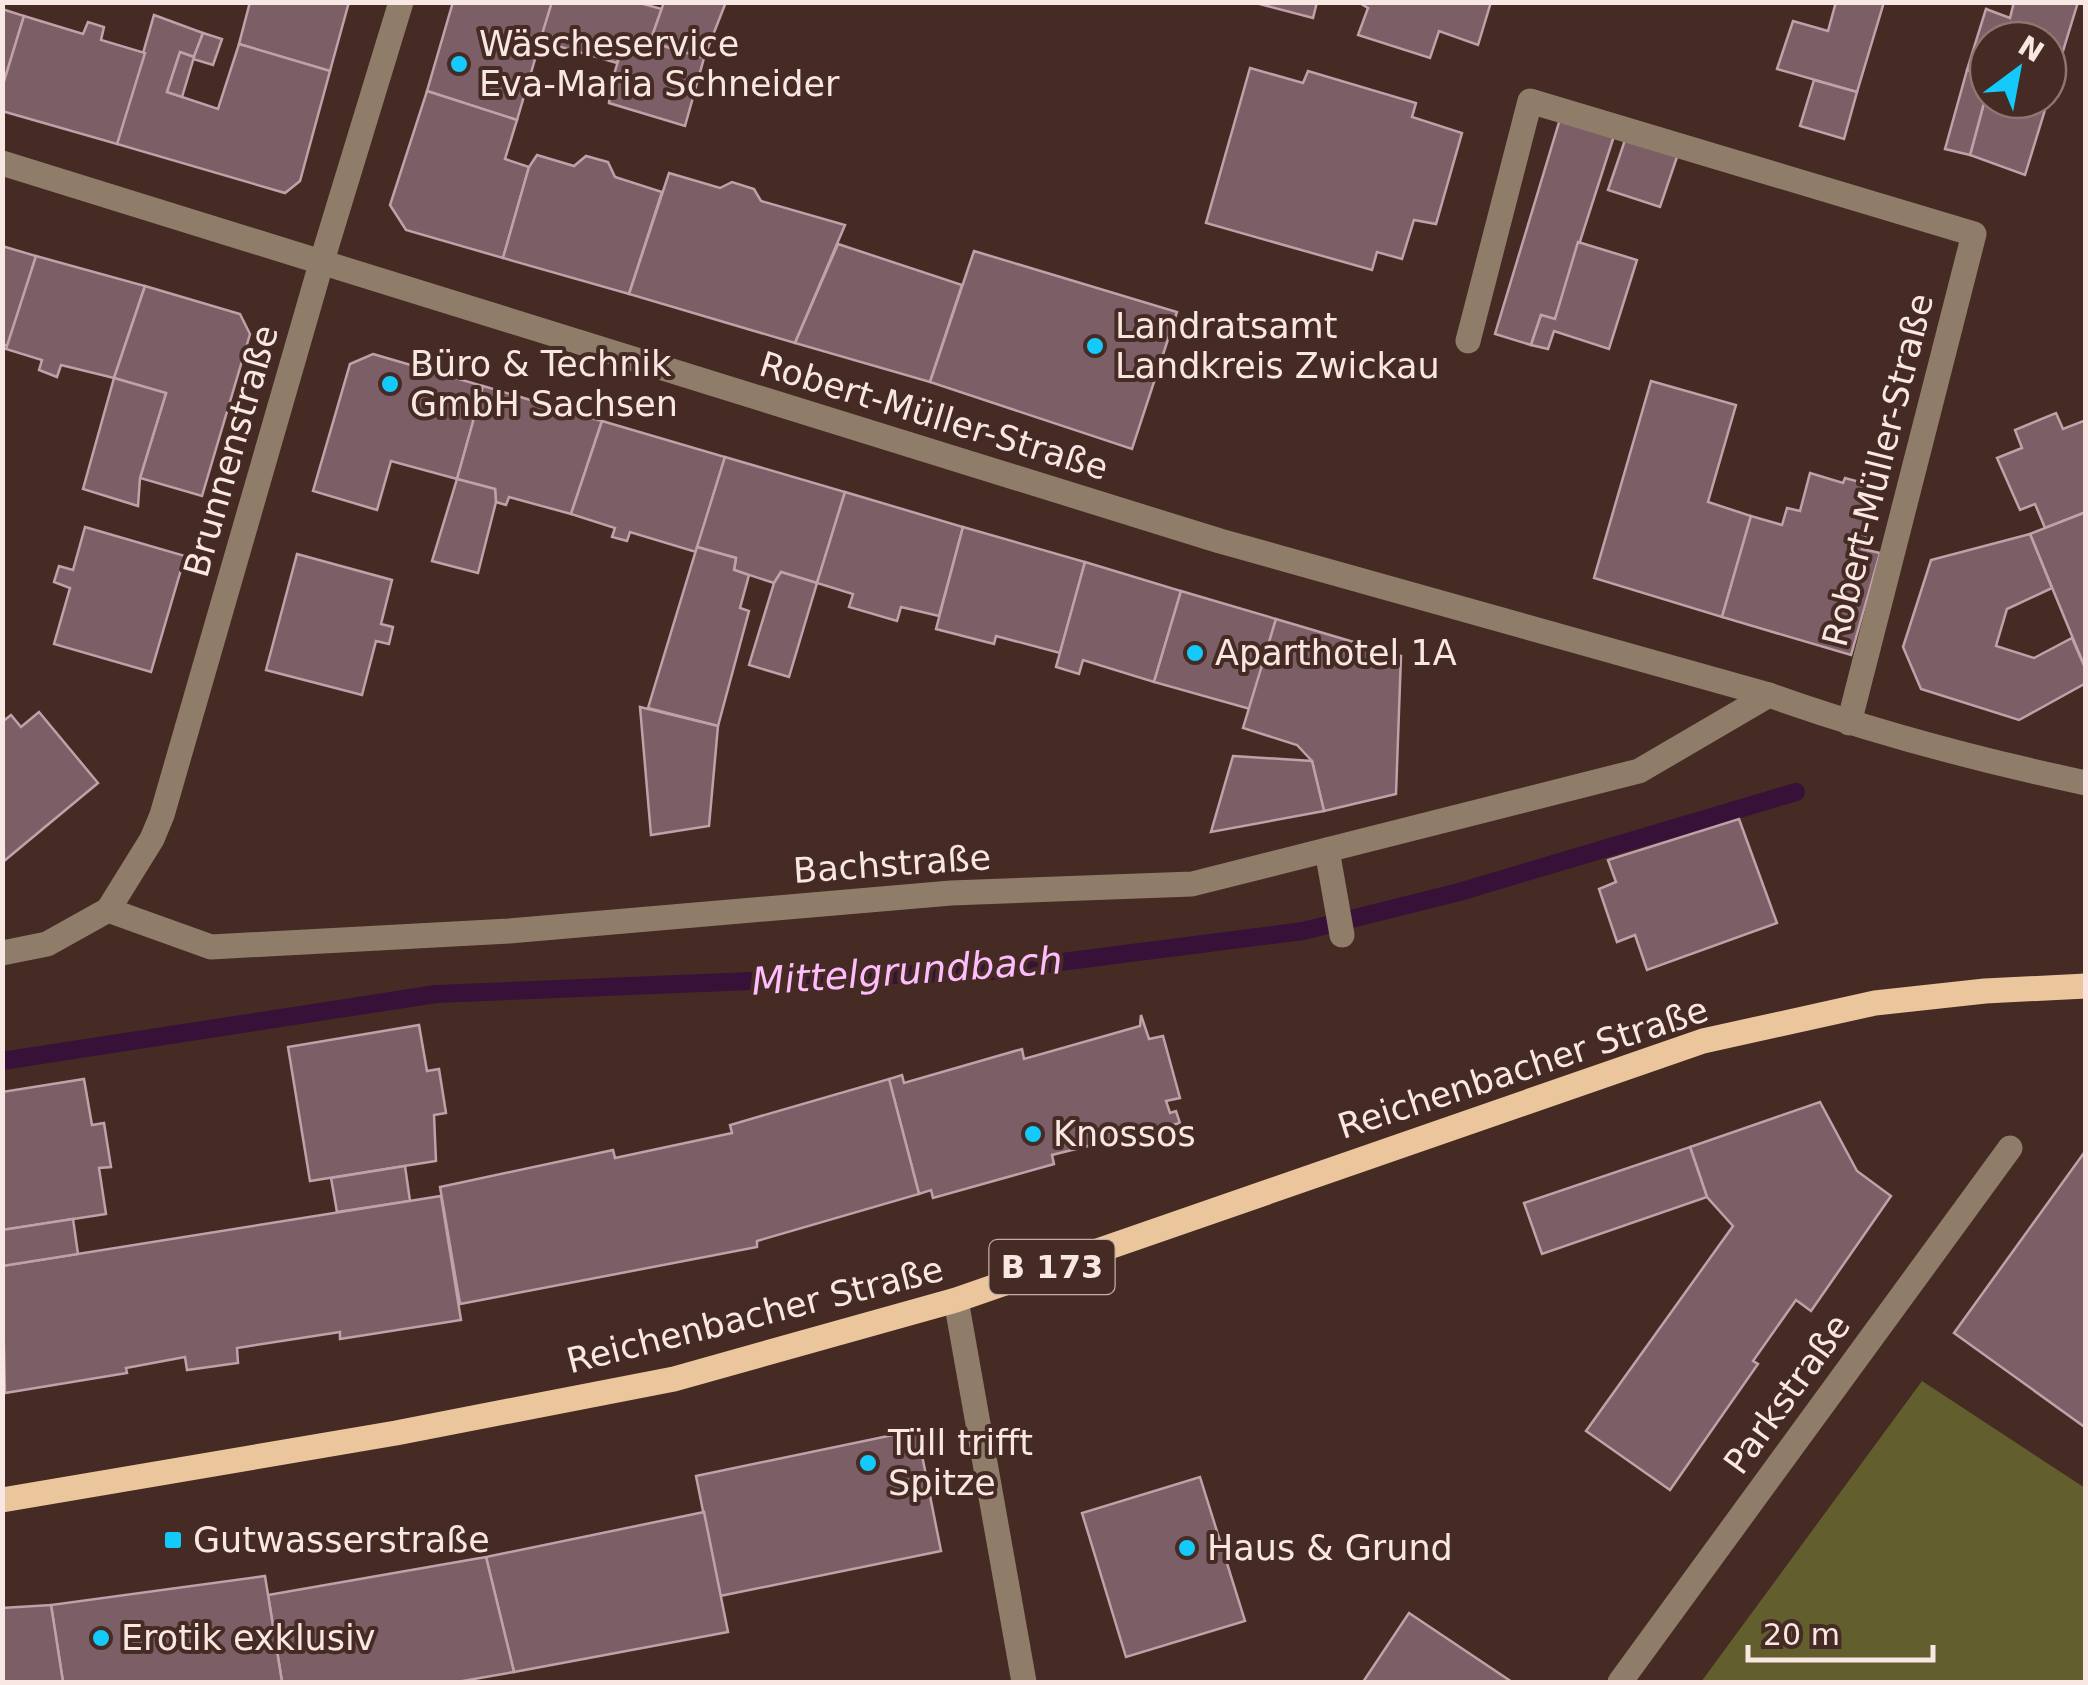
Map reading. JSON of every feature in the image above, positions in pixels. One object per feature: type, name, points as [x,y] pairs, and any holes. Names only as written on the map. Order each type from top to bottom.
[{"type":"main road","name":"Reichenbacher Straße","points":[[2,1500],[396,1433],[674,1379],[956,1300],[1703,1042],[1874,1002],[1985,990],[2086,986]]},
{"type":"street","name":"Brunnenstraße","points":[[108,910],[152,839],[162,815],[401,2]]},
{"type":"street","name":"Robert-Müller-Straße","points":[[1468,341],[1530,102],[1974,234],[1849,723]]},
{"type":"street","name":"Robert-Müller-Straße","points":[[2,163],[1220,541],[1769,695],[1849,723],[1973,758],[2086,784]]},
{"type":"street","name":"Bachstraße","points":[[108,910],[211,947],[509,930],[951,893],[1192,884],[1639,771],[1769,695]]},
{"type":"street","points":[[1328,850],[1342,935]]},
{"type":"street","points":[[2,953],[47,944],[108,910]]},
{"type":"street","name":"Parkstraße","points":[[1620,1682],[2010,1148]]},
{"type":"street","points":[[956,1300],[1024,1682]]},
{"type":"shaded area","points":[[1922,1381],[2085,1488],[2085,1682],[1701,1682]]},
{"type":"building","points":[[250,2],[349,2],[330,71],[239,44]]},
{"type":"building","points":[[453,2],[552,2],[517,120],[427,91]]},
{"type":"building","points":[[552,2],[636,2],[662,9],[650,42],[626,35],[617,63],[540,41]]},
{"type":"building","points":[[664,2],[726,2],[704,58],[650,42]]},
{"type":"building","points":[[1252,2],[1317,2],[1313,18]]},
{"type":"building","points":[[1358,2],[1491,2],[1478,45],[1439,31],[1430,58],[1358,35],[1368,8]]},
{"type":"building","points":[[1836,2],[1884,2],[1857,92],[1777,69],[1793,21],[1828,31]]},
{"type":"building","points":[[2014,2],[2078,2],[2068,35],[2068,20],[1983,20],[1986,9],[2010,18]]},
{"type":"building","points":[[2,9],[24,16],[2,88]]},
{"type":"building","points":[[154,15],[203,33],[194,57],[180,52],[167,92],[218,109],[239,44],[330,71],[300,181],[285,193],[117,144]]},
{"type":"building","points":[[24,16],[83,34],[88,22],[104,27],[101,40],[145,53],[117,144],[2,111],[2,88]]},
{"type":"building","points":[[203,33],[222,39],[213,65],[193,59]]},
{"type":"building","points":[[626,35],[704,58],[685,126],[609,103]]},
{"type":"building","points":[[180,52],[194,57],[182,97],[167,92]]},
{"type":"building","points":[[1250,68],[1303,83],[1308,71],[1416,103],[1412,117],[1462,133],[1436,224],[1414,220],[1402,259],[1377,252],[1372,270],[1206,223]]},
{"type":"building","points":[[1967,70],[1968,120],[1979,120],[1970,155],[1945,149]]},
{"type":"building","points":[[1814,80],[1857,92],[1844,139],[1800,126]]},
{"type":"building","points":[[427,91],[517,120],[505,159],[529,167],[503,258],[406,230],[390,205]]},
{"type":"building","points":[[1560,119],[1614,136],[1555,319],[1541,315],[1531,345],[1495,334]]},
{"type":"building","points":[[1979,120],[2042,120],[2025,175],[1970,155]]},
{"type":"building","points":[[1626,137],[1678,154],[1660,207],[1608,190]]},
{"type":"building","points":[[537,155],[574,166],[586,156],[608,162],[615,177],[662,192],[629,294],[503,258],[529,167]]},
{"type":"building","points":[[669,173],[720,188],[732,182],[754,189],[761,201],[845,225],[795,343],[629,294]]},
{"type":"building","points":[[1578,242],[1637,260],[1609,349],[1554,331],[1548,349],[1531,345],[1541,315],[1555,319]]},
{"type":"building","points":[[838,244],[962,285],[930,382],[795,343]]},
{"type":"building","points":[[2,246],[36,256],[8,346],[2,344]]},
{"type":"building","points":[[974,251],[1177,312],[1132,449],[930,382]]},
{"type":"building","points":[[36,256],[145,286],[114,378],[61,365],[57,377],[39,370],[42,360],[6,349]]},
{"type":"building","points":[[145,286],[240,314],[250,334],[202,496],[140,478],[166,393],[114,378]]},
{"type":"building","points":[[373,354],[483,386],[457,479],[391,461],[377,510],[313,491],[350,364]]},
{"type":"building","points":[[114,378],[166,393],[140,478],[138,506],[83,489]]},
{"type":"building","points":[[1651,381],[1736,405],[1708,502],[1751,516],[1722,617],[1594,578]]},
{"type":"building","points":[[483,386],[602,421],[571,514],[509,497],[506,505],[496,502],[495,489],[457,479]]},
{"type":"building","points":[[2056,413],[2063,429],[2086,420],[2086,512],[2045,528],[2035,504],[2020,510],[1997,458],[2022,448],[2015,430]]},
{"type":"building","points":[[602,421],[725,457],[696,552],[630,532],[627,541],[612,537],[615,528],[571,514]]},
{"type":"building","points":[[725,457],[845,492],[817,583],[781,572],[774,583],[734,570],[736,558],[697,547]]},
{"type":"building","points":[[1810,473],[1843,483],[1845,478],[1882,488],[1862,549],[1880,553],[1851,655],[1722,617],[1751,516],[1782,525],[1787,508],[1800,511]]},
{"type":"building","points":[[457,479],[495,489],[496,502],[478,573],[432,561]]},
{"type":"building","points":[[845,492],[963,527],[939,616],[901,607],[897,621],[849,607],[853,594],[817,583]]},
{"type":"building","points":[[2086,512],[2086,670],[2030,534]]},
{"type":"building","points":[[85,527],[185,556],[151,672],[54,644],[70,588],[54,582],[59,566],[73,570]]},
{"type":"building","points":[[963,527],[1085,562],[1060,653],[996,636],[994,644],[936,629]]},
{"type":"building","points":[[2030,534],[2052,588],[2007,609],[1996,646],[2034,658],[2072,638],[2086,670],[2086,683],[2019,720],[1921,689],[1903,647],[1931,560]]},
{"type":"building","points":[[697,547],[736,558],[734,570],[749,575],[740,608],[749,611],[718,726],[648,708]]},
{"type":"building","points":[[297,554],[392,580],[381,624],[393,627],[389,644],[376,641],[362,695],[266,670]]},
{"type":"building","points":[[1085,562],[1181,591],[1154,682],[1083,660],[1079,674],[1056,667]]},
{"type":"building","points":[[781,572],[817,583],[789,677],[749,665],[774,583]]},
{"type":"building","points":[[1181,591],[1276,619],[1250,709],[1154,682]]},
{"type":"building","points":[[1276,619],[1401,656],[1396,794],[1324,811],[1312,761],[1297,745],[1243,728]]},
{"type":"building","points":[[640,707],[718,726],[709,826],[651,835]]},
{"type":"building","points":[[39,712],[98,783],[4,861],[2,722],[11,715],[21,727]]},
{"type":"building","points":[[1233,756],[1312,761],[1324,811],[1211,832]]},
{"type":"building","points":[[1739,819],[1777,923],[1647,970],[1635,935],[1617,942],[1599,889],[1616,882],[1608,860]]},
{"type":"building","points":[[1141,1015],[1149,1039],[1163,1036],[1180,1098],[1166,1101],[1170,1113],[1176,1111],[1180,1123],[1052,1155],[1054,1164],[933,1198],[931,1190],[919,1194],[889,1079],[902,1075],[904,1083],[1022,1049],[1024,1059],[1140,1026]]},
{"type":"building","points":[[419,1025],[427,1071],[439,1069],[446,1113],[434,1115],[436,1161],[310,1181],[288,1047]]},
{"type":"building","points":[[84,1079],[92,1125],[104,1123],[111,1167],[99,1168],[106,1214],[2,1230],[2,1092]]},
{"type":"building","points":[[889,1079],[919,1194],[757,1241],[757,1247],[460,1304],[440,1187],[613,1150],[615,1158],[732,1133],[730,1125]]},
{"type":"building","points":[[1820,1102],[1857,1171],[1891,1196],[1811,1311],[1796,1300],[1753,1361],[1758,1364],[1670,1490],[1586,1431],[1733,1226],[1707,1197],[1690,1147]]},
{"type":"building","points":[[1690,1147],[1707,1197],[1542,1254],[1524,1203]]},
{"type":"building","points":[[2086,1150],[2086,1428],[1954,1333]]},
{"type":"building","points":[[405,1166],[410,1201],[337,1212],[331,1178]]},
{"type":"building","points":[[441,1196],[461,1320],[340,1339],[340,1332],[237,1348],[238,1363],[187,1370],[185,1357],[126,1368],[127,1373],[5,1393],[2,1266]]},
{"type":"building","points":[[73,1219],[78,1254],[2,1266],[2,1230]]},
{"type":"building","points":[[917,1430],[941,1551],[720,1596],[696,1476]]},
{"type":"building","points":[[1200,1477],[1245,1621],[1126,1657],[1082,1513]]},
{"type":"building","points":[[704,1512],[728,1632],[514,1672],[486,1557]]},
{"type":"building","points":[[486,1557],[514,1672],[457,1682],[282,1682],[268,1595]]},
{"type":"building","points":[[265,1576],[282,1682],[63,1682],[51,1605]]},
{"type":"building","points":[[51,1605],[63,1682],[2,1682],[2,1608]]},
{"type":"building","points":[[1409,1613],[1512,1682],[1363,1682]]},
{"type":"waterway","name":"Mittelgrundbach","points":[[2,1061],[436,994],[991,971],[1303,931],[1459,892],[1796,792]]},
{"type":"place","name":"Wäscheservice Eva-Maria Schneider","points":[[459,64]]},
{"type":"place","name":"Landratsamt Landkreis Zwickau","points":[[1095,346]]},
{"type":"place","name":"Büro & Technik GmbH Sachsen","points":[[390,384]]},
{"type":"place","name":"Aparthotel 1A","points":[[1195,653]]},
{"type":"place","name":"Knossos","points":[[1033,1134]]},
{"type":"place","name":"Tüll trifft Spitze","points":[[868,1463]]},
{"type":"place","name":"Gutwasserstraße","points":[[173,1540]]},
{"type":"place","name":"Haus & Grund","points":[[1187,1548]]},
{"type":"place","name":"Erotik exklusiv","points":[[101,1638]]}]
